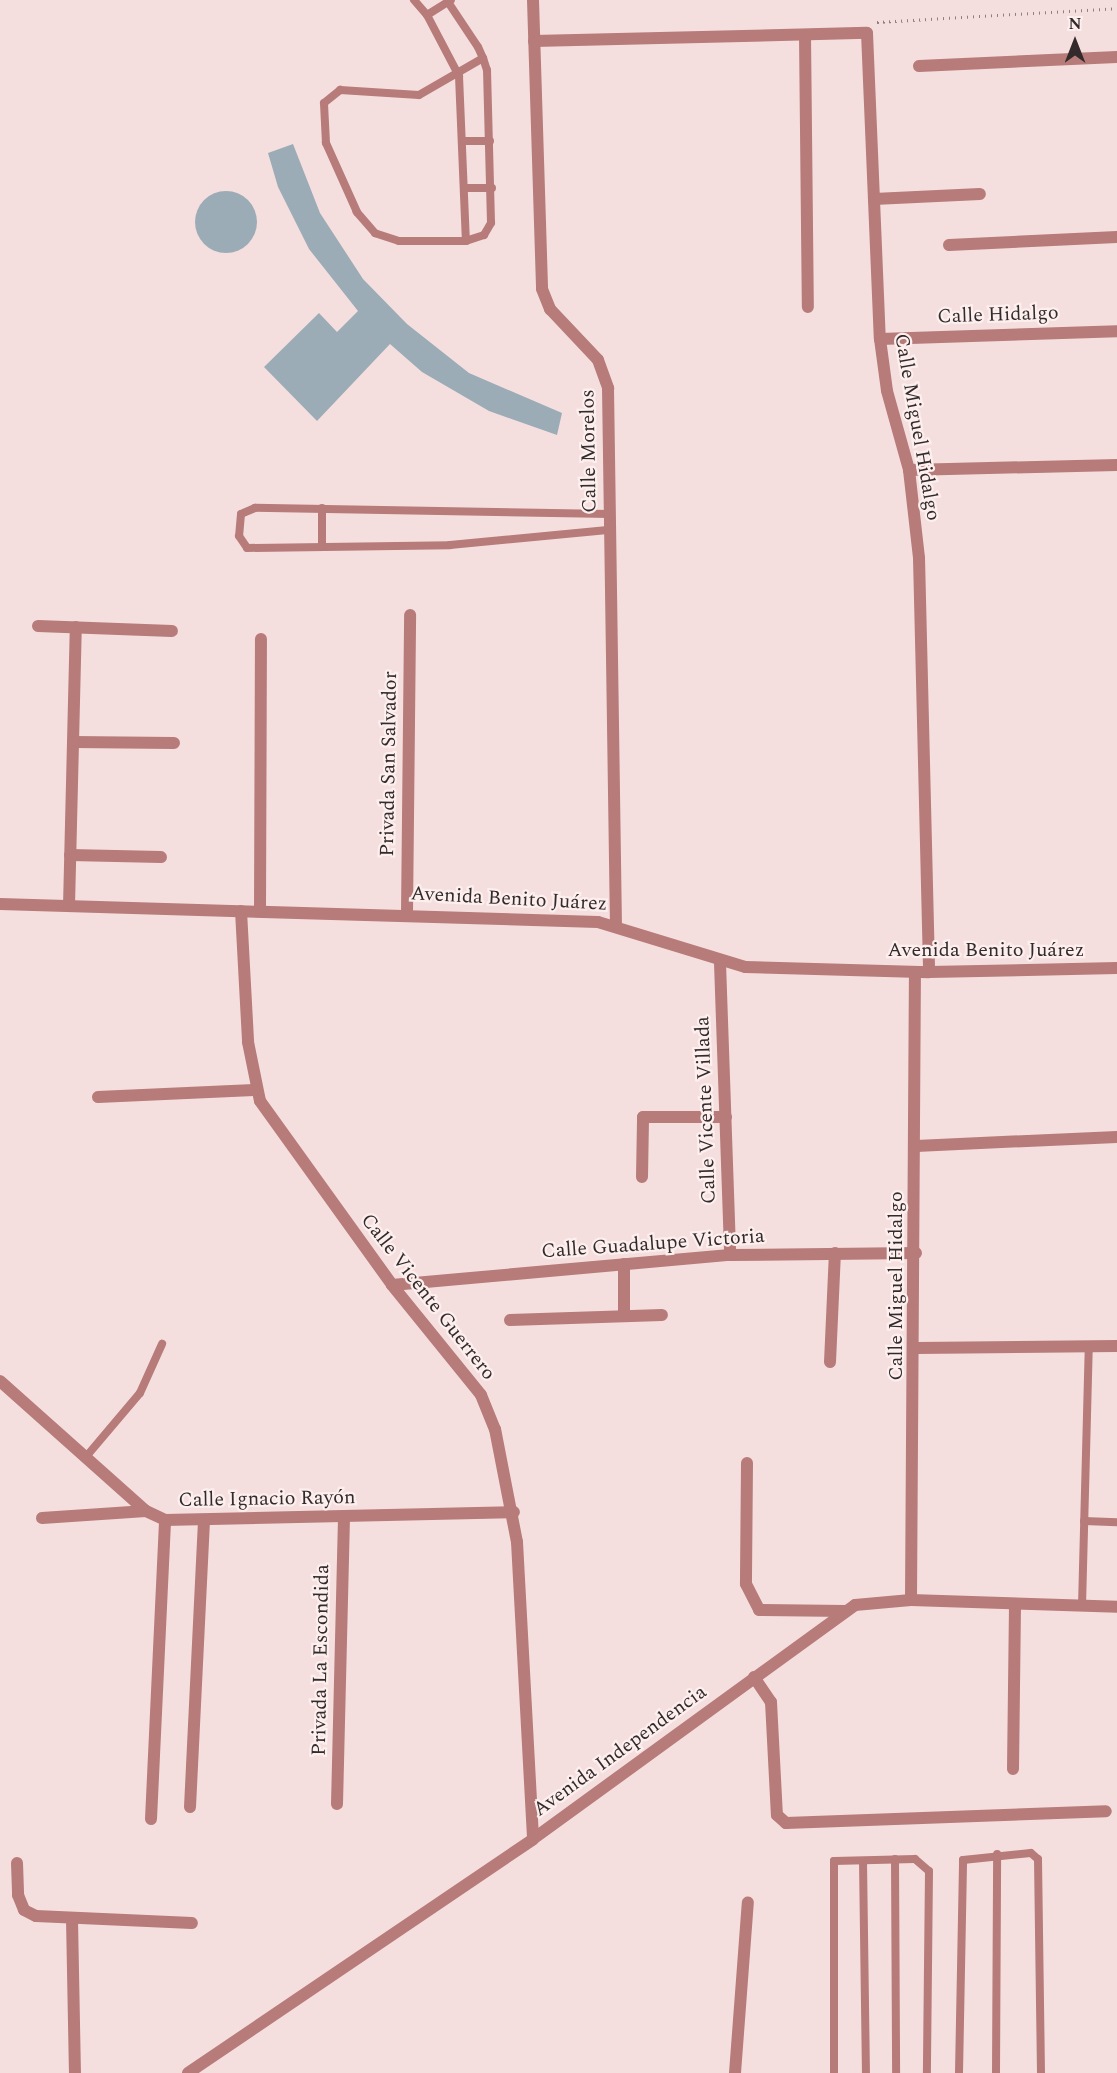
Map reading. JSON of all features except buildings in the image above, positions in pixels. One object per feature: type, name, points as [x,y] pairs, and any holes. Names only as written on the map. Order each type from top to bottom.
[{"type":"street","name":"Calle Morelos","points":[[533,0],[542,289],[550,309],[598,360],[607,379],[616,925]]},
{"type":"street","points":[[534,41],[867,33]]},
{"type":"street","name":"Calle Miguel Hidalgo","points":[[867,33],[880,339],[887,391],[909,470],[919,558],[929,972]]},
{"type":"street","points":[[804,35],[808,307]]},
{"type":"street","points":[[919,66],[1117,57]]},
{"type":"street","points":[[874,199],[980,195]]},
{"type":"street","points":[[949,245],[1117,237]]},
{"type":"street","name":"Calle Hidalgo","points":[[880,339],[1117,331]]},
{"type":"street","points":[[909,470],[1117,465]]},
{"type":"street","name":"Privada San Salvador","points":[[407,913],[410,615]]},
{"type":"street","points":[[38,626],[172,631]]},
{"type":"street","points":[[69,906],[76,627]]},
{"type":"street","points":[[260,911],[261,639]]},
{"type":"street","points":[[73,742],[174,743]]},
{"type":"street","points":[[70,855],[161,857]]},
{"type":"street","name":"Avenida Benito Juárez","points":[[0,904],[407,913],[616,925],[720,963],[915,972],[1117,969]]},
{"type":"street","name":"Calle Vicente Guerrero","points":[[241,911],[255,1090],[285,1142],[488,1408],[514,1512],[533,1839]]},
{"type":"street","name":"Calle Vicente Villada","points":[[720,963],[730,1255]]},
{"type":"street","name":"Calle Miguel Hidalgo","points":[[911,1600],[916,1347],[915,972]]},
{"type":"street","points":[[98,1097],[255,1090]]},
{"type":"street","points":[[642,1177],[643,1117],[726,1117]]},
{"type":"street","points":[[916,1146],[1117,1137]]},
{"type":"street","points":[[830,1362],[835,1253]]},
{"type":"street","name":"Calle Guadalupe Victoria","points":[[392,1285],[730,1255],[916,1253]]},
{"type":"street","points":[[624,1264],[624,1316]]},
{"type":"street","points":[[510,1320],[662,1315]]},
{"type":"street","points":[[916,1347],[1117,1346]]},
{"type":"street","name":"Calle Ignacio Rayón","points":[[0,1382],[146,1511],[165,1520],[344,1518],[514,1512]]},
{"type":"street","points":[[747,1463],[746,1584],[759,1610],[846,1611]]},
{"type":"street","points":[[42,1518],[146,1511]]},
{"type":"street","name":"Privada La Escondida","points":[[337,1803],[344,1518]]},
{"type":"street","points":[[152,1819],[165,1520]]},
{"type":"street","points":[[190,1807],[204,1521]]},
{"type":"street","name":"Avenida Independencia","points":[[188,2073],[533,1839],[846,1611],[865,1602],[911,1600],[1117,1607]]},
{"type":"street","points":[[1013,1769],[1015,1604]]},
{"type":"street","points":[[754,1677],[771,1702],[777,1815],[786,1823],[1106,1811]]},
{"type":"street","points":[[17,1863],[24,1910],[36,1916],[192,1923]]},
{"type":"street","points":[[735,2073],[748,1902]]},
{"type":"street","points":[[72,1919],[75,2073]]},
{"type":"lane","points":[[414,0],[427,15],[459,76],[466,241]]},
{"type":"lane","points":[[427,15],[450,1],[483,58],[492,188],[489,229],[466,241],[399,241],[369,228],[346,190],[321,116],[324,103],[340,90],[408,97],[459,76],[483,58]]},
{"type":"lane","points":[[462,141],[490,141]]},
{"type":"lane","points":[[464,188],[492,188]]},
{"type":"lane","points":[[610,514],[249,508],[241,514],[239,536],[247,548],[322,547],[486,544],[610,530]]},
{"type":"lane","points":[[322,508],[322,547]]},
{"type":"lane","points":[[86,1458],[140,1393],[162,1344]]},
{"type":"lane","points":[[1082,1606],[1089,1346]]},
{"type":"lane","points":[[1084,1521],[1117,1522]]},
{"type":"lane","points":[[959,2073],[963,1860],[997,1854],[1031,1853],[1038,1859],[1041,2073]]},
{"type":"lane","points":[[996,2073],[997,1854]]},
{"type":"lane","points":[[895,1859],[896,2073]]},
{"type":"lane","points":[[834,2073],[834,1861],[895,1859],[920,1859],[929,1871],[927,2073]]},
{"type":"lane","points":[[863,1861],[866,2073]]},
{"type":"path","points":[[867,33],[871,22],[1117,9]]}]
